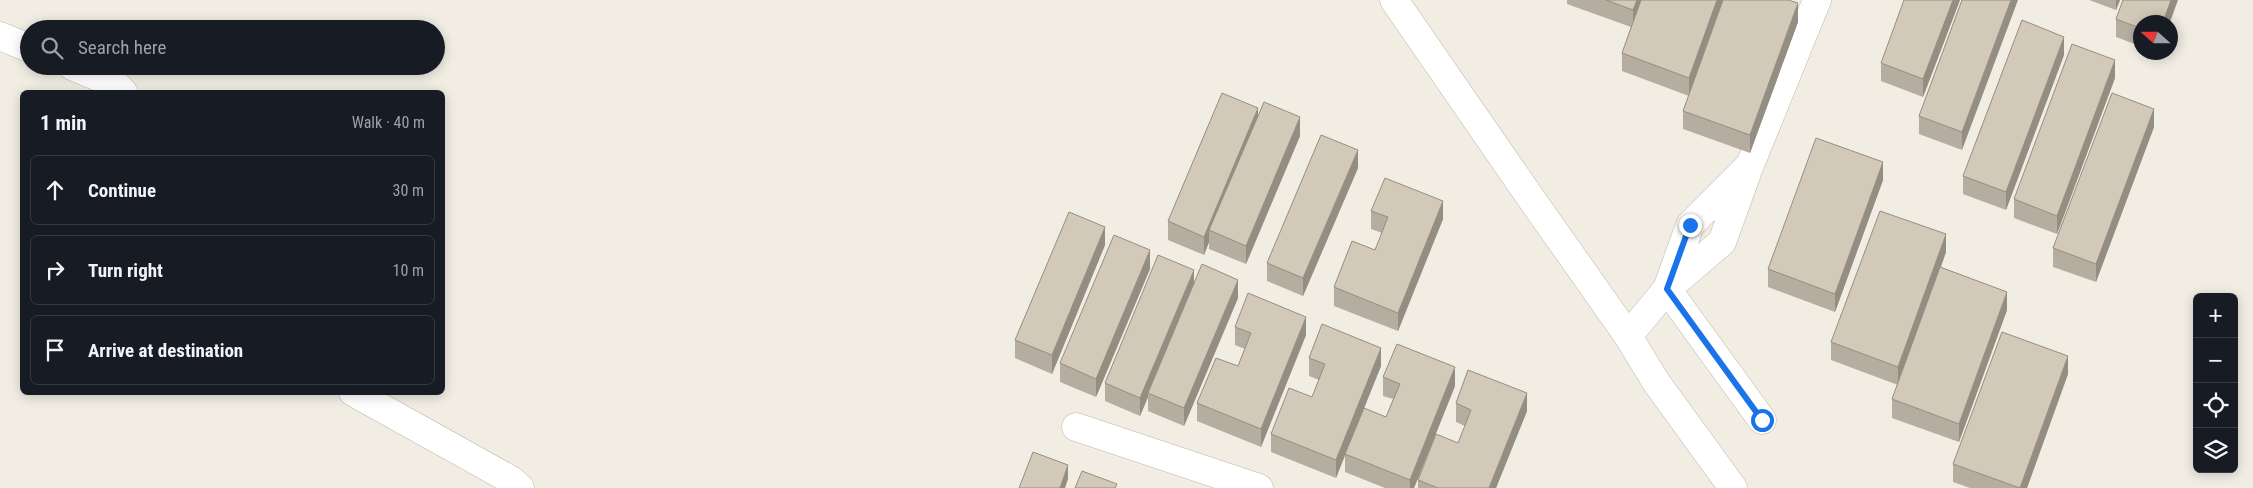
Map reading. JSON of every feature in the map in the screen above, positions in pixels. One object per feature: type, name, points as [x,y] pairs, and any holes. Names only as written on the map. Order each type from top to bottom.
[{"type":"street","points":[[1394,0],[1628,336],[1656,382],[1733,488]]},
{"type":"street","points":[[1628,336],[1667,289],[1690,225],[1750,165],[1817,0]]},
{"type":"street","points":[[0,36],[20,44]]},
{"type":"street","points":[[94,75],[115,84],[121,90]]},
{"type":"street","points":[[1667,289],[1762,420]]},
{"type":"street","points":[[358,395],[512,480],[520,488]]},
{"type":"street","points":[[1076,427],[1259,488]]},
{"type":"building","points":[[1606,0],[1637,0],[1633,10]]},
{"type":"building","points":[[1641,0],[1717,0],[1689,78],[1622,53]]},
{"type":"building","points":[[1723,0],[1788,0],[1798,3],[1750,135],[1683,111]]},
{"type":"building","points":[[1904,0],[1953,0],[1923,79],[1881,63]]},
{"type":"building","points":[[1962,0],[2011,0],[1962,132],[1919,116]]},
{"type":"building","points":[[2123,0],[2171,0],[2166,15],[2133,15],[2133,25],[2116,19]]},
{"type":"building","points":[[2022,20],[2064,37],[2006,192],[1963,176]]},
{"type":"building","points":[[2072,44],[2115,60],[2057,216],[2014,199]]},
{"type":"building","points":[[1222,93],[1258,108],[1204,237],[1168,221]]},
{"type":"building","points":[[2112,93],[2154,109],[2096,264],[2053,248]]},
{"type":"building","points":[[1264,102],[1300,117],[1246,246],[1209,230]]},
{"type":"building","points":[[1321,135],[1358,150],[1303,278],[1267,263]]},
{"type":"building","points":[[1816,138],[1883,162],[1835,294],[1768,269]]},
{"type":"building","points":[[1385,178],[1443,201],[1398,313],[1334,287],[1352,241],[1375,250],[1388,217],[1371,211]]},
{"type":"building","points":[[1880,211],[1946,234],[1898,367],[1831,342]]},
{"type":"building","points":[[1069,212],[1105,227],[1052,355],[1015,340]]},
{"type":"building","points":[[1114,235],[1150,250],[1096,379],[1060,363]]},
{"type":"building","points":[[1158,255],[1194,270],[1140,398],[1105,383]]},
{"type":"building","points":[[1202,264],[1238,280],[1184,408],[1148,393]]},
{"type":"building","points":[[1940,267],[2007,292],[1959,424],[1892,399]]},
{"type":"building","points":[[1248,293],[1306,317],[1261,429],[1197,403],[1216,358],[1238,366],[1251,333],[1235,327]]},
{"type":"building","points":[[1322,324],[1381,348],[1336,460],[1271,434],[1289,388],[1312,397],[1325,364],[1309,358]]},
{"type":"building","points":[[2002,332],[2068,356],[2020,488],[1953,464]]},
{"type":"building","points":[[1397,344],[1455,367],[1410,480],[1345,454],[1364,408],[1386,417],[1400,384],[1383,377]]},
{"type":"building","points":[[1468,370],[1527,393],[1489,488],[1438,488],[1418,480],[1436,434],[1458,443],[1471,410],[1456,403]]},
{"type":"building","points":[[1033,452],[1068,465],[1060,488],[1019,488]]},
{"type":"building","points":[[1082,471],[1117,484],[1115,488],[1075,488]]},
{"type":"route","points":[[1690,225],[1667,289],[1762,420]]}]
